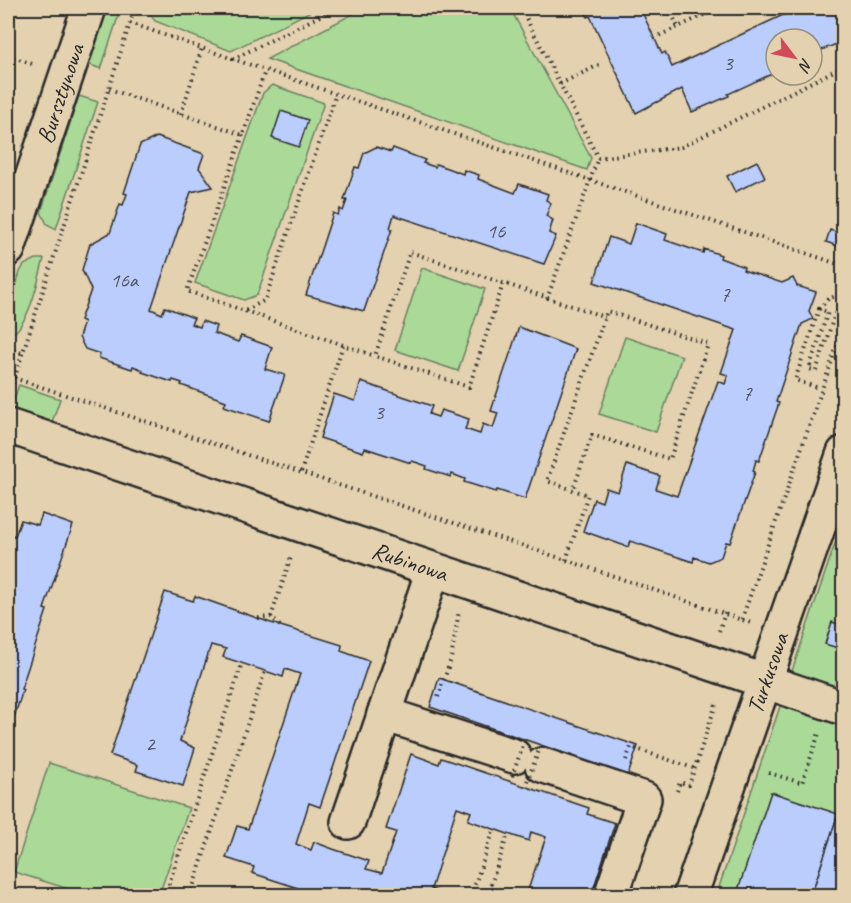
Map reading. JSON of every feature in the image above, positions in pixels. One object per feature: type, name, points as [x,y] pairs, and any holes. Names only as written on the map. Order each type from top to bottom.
[{"type":"street","name":"Bursztynowa","points":[[8,249],[88,8]]},
{"type":"street","name":"Rubinowa","points":[[8,426],[843,708]]},
{"type":"street","name":"Turkusowa","points":[[690,896],[843,453]]},
{"type":"street","points":[[348,822],[433,570]]},
{"type":"street","points":[[384,714],[528,756],[644,799],[611,896]]},
{"type":"path","points":[[8,398],[135,8]]},
{"type":"path","points":[[233,59],[336,8]]},
{"type":"path","points":[[521,8],[598,158]]},
{"type":"path","points":[[669,8],[678,27]]},
{"type":"path","points":[[703,8],[706,14]]},
{"type":"path","points":[[654,38],[720,8]]},
{"type":"path","points":[[130,23],[588,181],[843,266]]},
{"type":"path","points":[[181,114],[202,48]]},
{"type":"path","points":[[8,56],[36,65]]},
{"type":"path","points":[[560,84],[603,63]]},
{"type":"path","points":[[598,158],[681,147],[843,66]]},
{"type":"path","points":[[265,70],[187,291],[468,387],[503,284]]},
{"type":"path","points":[[109,89],[243,135]]},
{"type":"path","points":[[245,311],[266,300],[336,94]]},
{"type":"path","points":[[547,299],[598,158]]},
{"type":"path","points":[[375,356],[410,252],[604,317]]},
{"type":"path","points":[[816,387],[795,380],[819,309],[828,299],[843,293]]},
{"type":"path","points":[[819,309],[828,312],[809,369],[816,371],[835,314],[843,312]]},
{"type":"path","points":[[566,560],[588,495],[573,490],[547,481],[607,311],[708,344],[670,459],[592,435],[573,490]]},
{"type":"path","points":[[14,378],[742,619],[843,326]]},
{"type":"path","points":[[301,472],[343,345]]},
{"type":"path","points":[[8,349],[22,353]]},
{"type":"path","points":[[271,617],[292,555]]},
{"type":"path","points":[[436,705],[451,659],[462,602]]},
{"type":"path","points":[[258,618],[271,617],[280,626]]},
{"type":"path","points":[[165,896],[242,663]]},
{"type":"path","points":[[190,896],[266,671]]},
{"type":"path","points":[[676,794],[680,782],[688,784],[718,698]]},
{"type":"path","points":[[761,770],[802,783],[820,730]]},
{"type":"path","points":[[623,768],[631,747],[693,768]]},
{"type":"path","points":[[471,896],[494,829]]},
{"type":"path","points":[[488,896],[508,834]]},
{"type":"green space","points":[[107,8],[121,8],[101,69],[88,64]]},
{"type":"green space","points":[[146,8],[317,8],[231,51],[155,21]]},
{"type":"green space","points":[[364,8],[510,8],[591,158],[587,170],[267,59]]},
{"type":"green space","points":[[272,85],[324,103],[257,295],[244,300],[195,283],[263,93]]},
{"type":"green space","points":[[79,96],[98,102],[56,229],[47,224],[41,212]]},
{"type":"green space","points":[[36,259],[44,259],[32,303],[22,324],[8,338],[8,313],[20,272],[24,265]]},
{"type":"green space","points":[[422,268],[485,289],[458,371],[395,350]]},
{"type":"green space","points":[[625,337],[682,356],[656,432],[599,414]]},
{"type":"green space","points":[[19,385],[60,399],[51,425],[10,410]]},
{"type":"green space","points":[[843,520],[843,895],[716,896]]},
{"type":"green space","points":[[49,763],[189,808],[159,895],[88,895],[14,872]]},
{"type":"building","points":[[583,8],[640,8],[662,54],[665,52],[672,67],[798,8],[844,8],[844,41],[824,49],[824,27],[764,27],[764,78],[692,112],[682,89],[636,113],[590,16],[588,17]]},
{"type":"building","points":[[281,111],[308,120],[299,147],[272,138]]},
{"type":"building","points":[[157,137],[204,154],[199,168],[213,187],[191,192],[151,309],[162,314],[165,307],[194,318],[191,324],[200,327],[202,321],[216,326],[214,333],[238,342],[241,336],[272,347],[265,369],[285,375],[269,421],[224,406],[226,401],[181,385],[182,383],[142,372],[143,370],[133,366],[132,369],[99,358],[100,354],[85,349],[79,337],[84,322],[80,320],[91,290],[82,270],[90,244],[110,233],[120,204],[123,205],[127,194],[124,193],[140,145]]},
{"type":"building","points":[[376,147],[391,152],[393,148],[425,160],[423,163],[435,167],[436,164],[463,174],[464,170],[479,175],[478,179],[515,193],[519,184],[548,194],[546,200],[551,203],[546,216],[553,220],[549,233],[556,236],[544,264],[394,215],[390,228],[392,229],[364,311],[306,295],[333,213],[338,215],[340,209],[343,211],[347,200],[344,200],[355,167],[359,168],[364,153]]},
{"type":"building","points":[[757,161],[765,177],[735,192],[727,176]]},
{"type":"building","points":[[636,223],[667,234],[665,240],[703,253],[704,249],[721,255],[720,258],[744,267],[743,270],[782,283],[793,278],[797,286],[816,292],[809,311],[813,319],[802,324],[776,402],[779,403],[759,461],[756,460],[753,471],[755,472],[730,543],[726,542],[721,557],[709,562],[694,557],[693,562],[630,541],[628,547],[583,531],[594,499],[602,502],[606,488],[618,492],[627,465],[660,476],[656,489],[677,496],[718,381],[725,384],[728,375],[721,373],[736,330],[594,282],[609,237],[629,244]]},
{"type":"building","points":[[830,230],[844,235],[844,248],[826,242]]},
{"type":"building","points":[[519,327],[576,349],[525,499],[464,482],[465,479],[426,469],[427,466],[412,461],[411,463],[365,448],[363,452],[320,438],[334,394],[355,401],[361,382],[432,406],[429,414],[438,417],[441,410],[469,419],[465,429],[480,434],[483,424],[493,428],[498,413],[491,411]]},
{"type":"building","points":[[42,514],[73,525],[44,609],[47,610],[8,736],[8,550],[21,520],[38,525]]},
{"type":"building","points":[[165,592],[193,601],[195,596],[342,645],[341,651],[369,661],[320,807],[309,803],[296,844],[311,850],[314,842],[369,861],[366,869],[382,873],[396,832],[386,829],[411,754],[439,764],[441,758],[589,808],[587,814],[615,823],[591,896],[526,896],[546,837],[531,832],[529,841],[508,834],[468,820],[471,812],[457,807],[431,889],[439,892],[440,896],[305,896],[297,893],[298,888],[252,873],[254,867],[226,858],[237,826],[248,829],[300,674],[285,669],[283,677],[223,657],[226,649],[211,645],[180,741],[195,748],[183,786],[136,771],[138,765],[110,755]]},
{"type":"building","points":[[832,622],[844,626],[844,650],[825,644]]},
{"type":"building","points":[[439,678],[638,746],[628,775],[430,707]]},
{"type":"building","points":[[771,792],[838,814],[811,896],[736,896]]},
{"type":"building","points":[[844,798],[844,896],[811,896],[838,814]]}]
